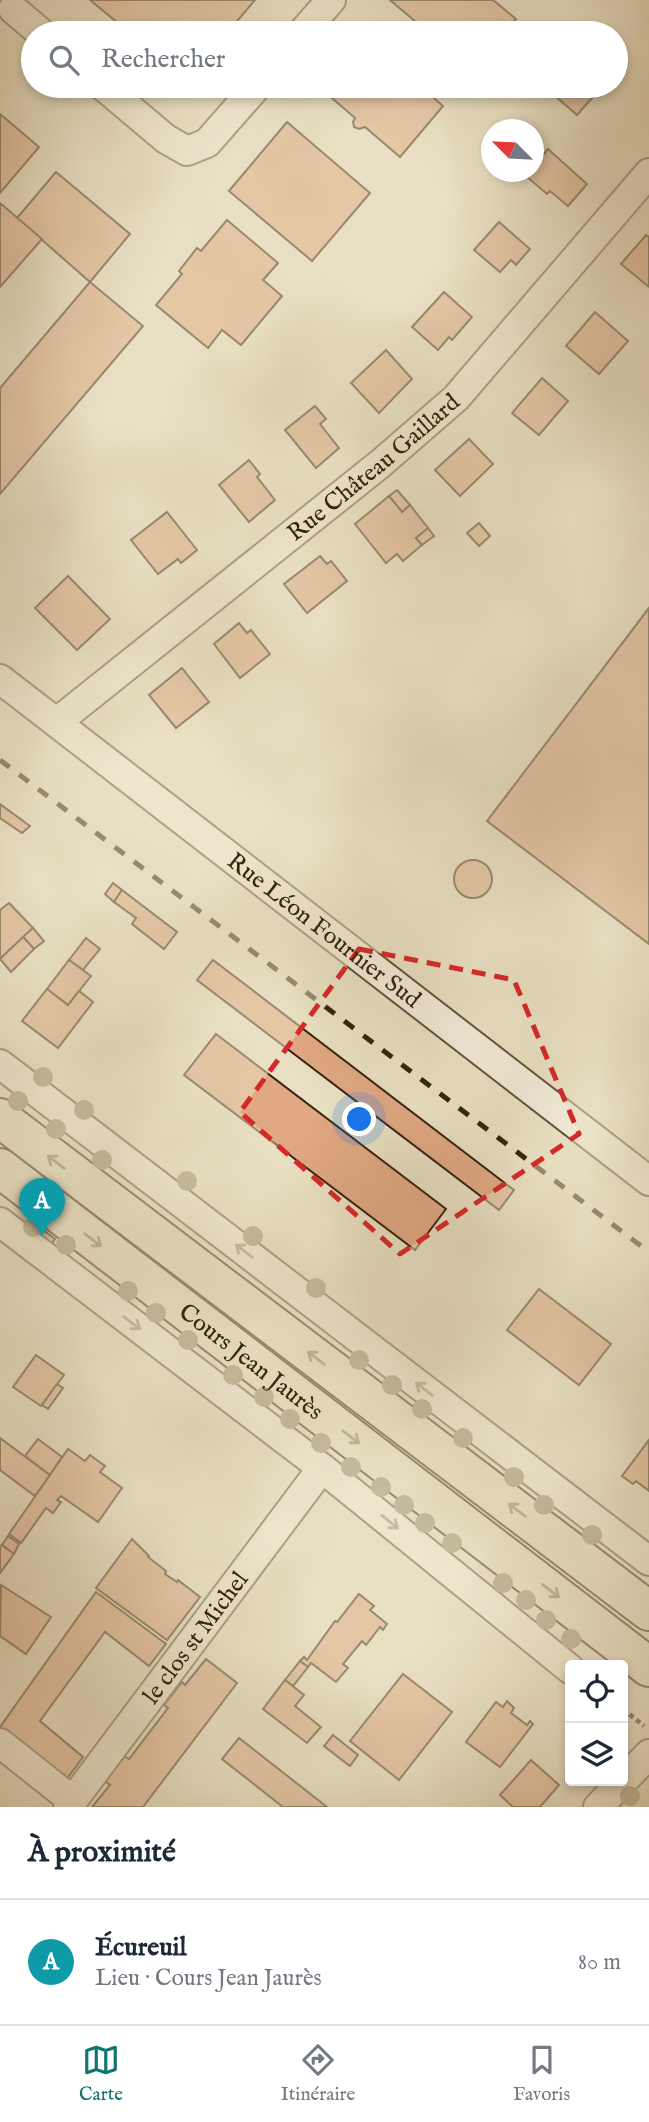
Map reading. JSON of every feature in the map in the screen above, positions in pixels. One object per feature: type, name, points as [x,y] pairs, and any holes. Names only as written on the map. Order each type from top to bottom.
[{"type":"main road","name":"Cours Jean Jaurès","points":[[0,1118],[649,1611]]},
{"type":"main road","name":"Cours Jean Jaurès","points":[[0,1168],[649,1667]]},
{"type":"street","points":[[313,21],[331,0]]},
{"type":"street","points":[[117,98],[166,139],[187,150],[207,143],[246,98]]},
{"type":"street","name":"Rue Château Gaillard","points":[[57,722],[380,464],[456,398],[649,173]]},
{"type":"street","name":"Rue Léon Fournier Sud","points":[[0,679],[649,1181]]},
{"type":"street","points":[[0,1064],[649,1561]]},
{"type":"street","name":"Cours Jean Jaurès","points":[[2,1229],[322,1468],[565,1665]]},
{"type":"street","points":[[478,1432],[486,1486]]},
{"type":"street","name":"le clos st Michel","points":[[70,1804],[322,1468]]},
{"type":"street","points":[[451,1570],[503,1553]]},
{"type":"street","points":[[0,1743],[70,1804]]},
{"type":"street","points":[[628,1767],[649,1754]]},
{"type":"street","points":[[598,1807],[613,1786]]},
{"type":"path","points":[[628,1713],[649,1730]]},
{"type":"highlighted area","points":[[359,949],[514,980],[579,1134],[400,1254],[240,1112]]},
{"type":"building","points":[[90,0],[255,0],[237,21],[115,21]]},
{"type":"building","points":[[390,0],[493,0],[516,19],[514,21],[415,21]]},
{"type":"building","points":[[332,98],[434,98],[443,106],[400,157],[365,127],[354,127],[355,118]]},
{"type":"building","points":[[557,98],[592,98],[577,115]]},
{"type":"building","points":[[0,114],[39,147],[0,193]]},
{"type":"building","points":[[287,122],[370,193],[312,261],[229,191]]},
{"type":"building","points":[[548,149],[587,184],[568,206],[550,191],[547,194],[533,182],[544,182],[544,154]]},
{"type":"building","points":[[56,172],[130,234],[90,282],[17,218]]},
{"type":"building","points":[[0,203],[42,239],[0,287]]},
{"type":"building","points":[[227,220],[278,263],[263,280],[282,296],[241,345],[222,330],[208,348],[156,305],[182,274],[179,271],[197,248],[201,251]]},
{"type":"building","points":[[499,222],[530,249],[516,265],[511,260],[500,272],[474,250]]},
{"type":"building","points":[[646,235],[649,237],[649,287],[621,264]]},
{"type":"building","points":[[90,282],[143,326],[0,494],[0,388]]},
{"type":"building","points":[[444,292],[472,317],[452,340],[449,337],[438,350],[412,327]]},
{"type":"building","points":[[595,312],[628,341],[599,374],[566,346]]},
{"type":"building","points":[[386,350],[412,379],[379,413],[351,383]]},
{"type":"building","points":[[542,378],[568,401],[539,435],[512,413]]},
{"type":"building","points":[[315,406],[326,419],[320,424],[339,448],[316,468],[285,430]]},
{"type":"building","points":[[469,439],[493,464],[460,496],[435,470]]},
{"type":"building","points":[[249,460],[260,474],[257,477],[275,500],[249,522],[219,485]]},
{"type":"building","points":[[397,490],[410,505],[402,512],[389,496]]},
{"type":"building","points":[[389,496],[402,512],[410,505],[428,528],[416,538],[422,545],[403,561],[397,554],[386,563],[355,524]]},
{"type":"building","points":[[167,512],[197,550],[181,563],[178,559],[158,574],[131,540]]},
{"type":"building","points":[[479,523],[490,536],[479,546],[467,533]]},
{"type":"building","points":[[428,528],[434,536],[422,545],[416,538]]},
{"type":"building","points":[[320,556],[327,564],[331,561],[347,581],[307,613],[284,584]]},
{"type":"building","points":[[68,576],[110,619],[77,650],[35,608]]},
{"type":"building","points":[[649,608],[649,944],[487,821]]},
{"type":"building","points":[[239,623],[247,633],[251,630],[270,654],[240,678],[214,644]]},
{"type":"building","points":[[182,668],[209,702],[176,728],[149,695]]},
{"type":"building","points":[[0,804],[30,826],[22,833],[0,818]]},
{"type":"building","points":[[473,860],[486,866],[492,879],[486,892],[473,898],[460,892],[454,879],[460,866]]},
{"type":"building","points":[[113,883],[122,890],[114,902],[105,894]]},
{"type":"building","points":[[122,890],[177,932],[164,949],[132,924],[136,918],[114,902]]},
{"type":"building","points":[[9,903],[33,928],[0,959],[0,910]]},
{"type":"building","points":[[33,928],[44,941],[34,949],[23,937]]},
{"type":"building","points":[[23,937],[34,949],[11,972],[0,959]]},
{"type":"building","points":[[86,938],[100,949],[83,970],[69,960]]},
{"type":"building","points":[[69,960],[91,976],[68,1005],[47,989]]},
{"type":"building","points":[[213,960],[514,1190],[499,1210],[197,980]]},
{"type":"building","points":[[47,989],[68,1005],[79,991],[93,1002],[58,1048],[22,1021]]},
{"type":"building","points":[[216,1034],[446,1209],[415,1250],[184,1075]]},
{"type":"building","points":[[35,1224],[55,1239],[49,1248],[28,1233]]},
{"type":"building","points":[[539,1289],[611,1344],[579,1385],[507,1330]]},
{"type":"building","points":[[36,1355],[64,1375],[41,1406],[13,1387]]},
{"type":"building","points":[[57,1384],[63,1388],[48,1409],[42,1405]]},
{"type":"building","points":[[0,1438],[50,1475],[35,1496],[0,1470]]},
{"type":"building","points":[[38,1439],[62,1457],[50,1475],[25,1456]]},
{"type":"building","points":[[649,1440],[649,1491],[636,1481],[633,1484],[622,1476]]},
{"type":"building","points":[[68,1449],[85,1461],[90,1455],[105,1466],[100,1472],[122,1488],[98,1522],[61,1496],[57,1500],[61,1502],[53,1513],[46,1508],[21,1543],[9,1534]]},
{"type":"building","points":[[8,1536],[19,1544],[14,1554],[2,1545]]},
{"type":"building","points":[[132,1539],[148,1557],[166,1571],[165,1574],[177,1582],[178,1580],[200,1597],[167,1640],[96,1588]]},
{"type":"building","points":[[2,1545],[14,1554],[0,1573],[0,1547]]},
{"type":"building","points":[[1,1585],[51,1617],[26,1654],[0,1636]]},
{"type":"building","points":[[96,1592],[166,1644],[149,1666],[105,1632],[40,1721],[83,1757],[66,1780],[0,1727]]},
{"type":"building","points":[[359,1594],[374,1606],[370,1610],[387,1624],[383,1630],[380,1627],[366,1645],[362,1641],[343,1664],[348,1668],[336,1682],[311,1663],[308,1667],[300,1661],[304,1657],[307,1660],[335,1621],[337,1622]]},
{"type":"building","points":[[206,1659],[237,1683],[143,1807],[92,1807],[110,1785],[105,1781],[124,1756],[129,1759],[168,1708],[164,1705],[182,1682],[185,1685]]},
{"type":"building","points":[[300,1661],[308,1667],[293,1686],[285,1680]]},
{"type":"building","points":[[403,1674],[452,1712],[399,1780],[350,1741]]},
{"type":"building","points":[[285,1680],[304,1695],[295,1706],[321,1727],[307,1743],[263,1709]]},
{"type":"building","points":[[507,1701],[514,1708],[511,1713],[527,1725],[530,1721],[533,1724],[500,1767],[466,1742],[496,1702],[503,1707]]},
{"type":"building","points":[[333,1735],[358,1755],[350,1766],[324,1746]]},
{"type":"building","points":[[239,1738],[327,1807],[283,1807],[222,1759]]},
{"type":"building","points":[[531,1760],[559,1785],[540,1807],[513,1807],[500,1795]]},
{"type":"railway","points":[[0,760],[649,1252]]},
{"type":"place","name":"Écureuil","points":[[42,1236]]}]
